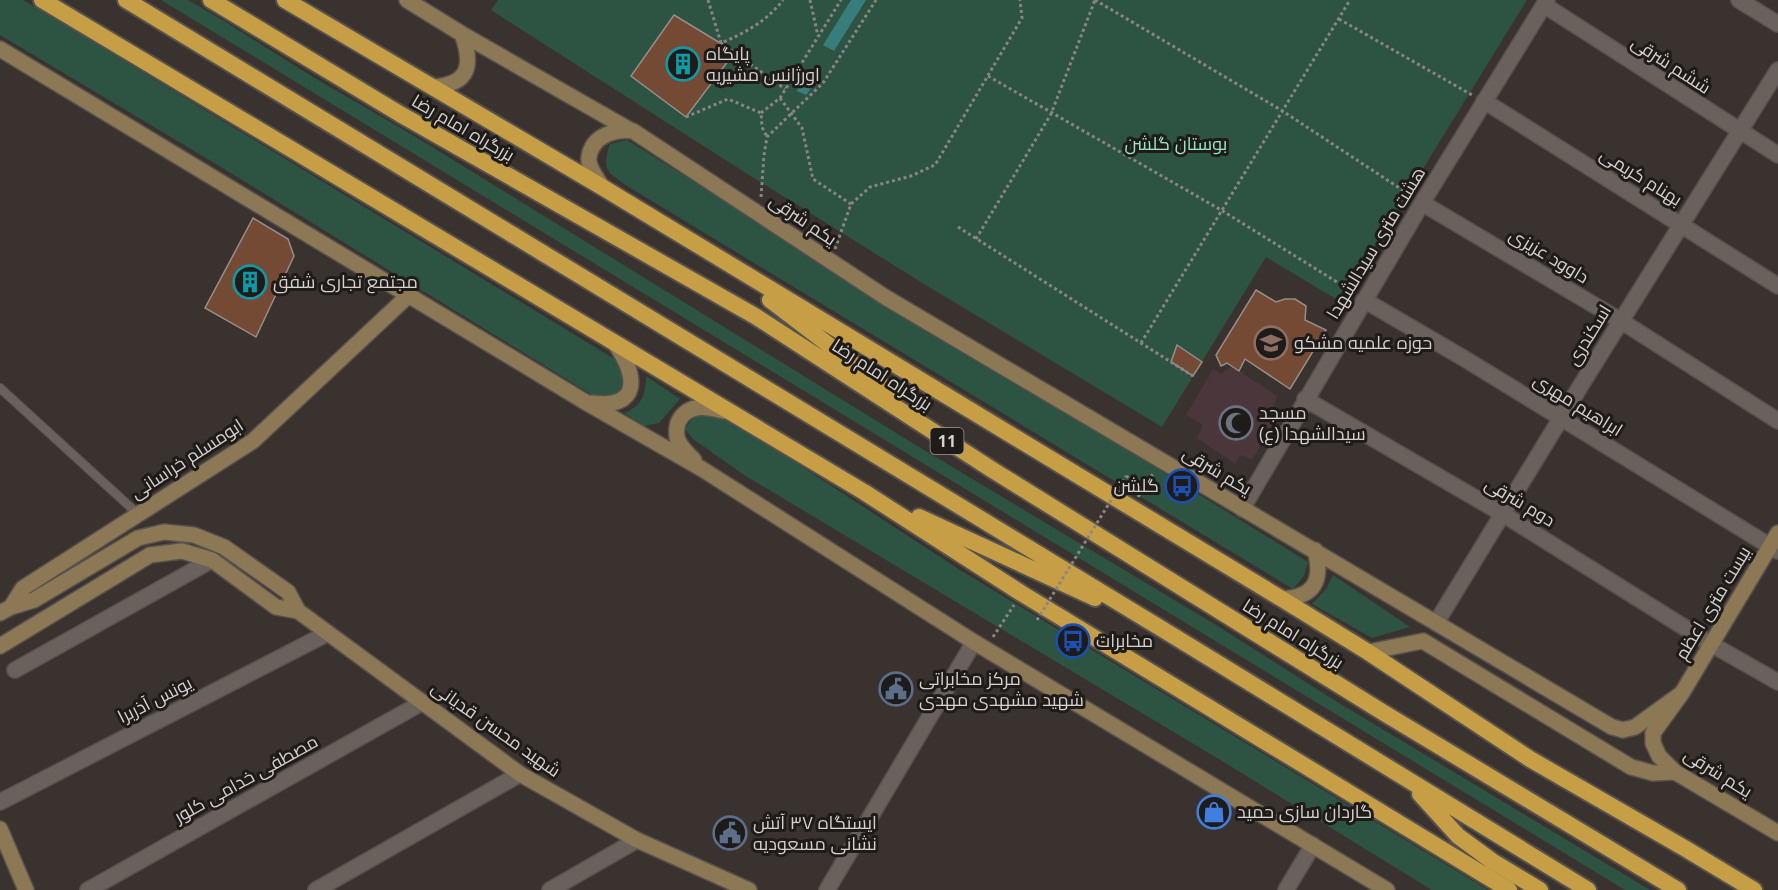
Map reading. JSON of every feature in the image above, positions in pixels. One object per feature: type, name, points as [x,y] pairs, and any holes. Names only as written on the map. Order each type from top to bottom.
[{"type":"highway","points":[[42,0],[864,492],[1021,593],[1509,890]]},
{"type":"highway","points":[[126,0],[1588,890]]},
{"type":"highway","name":"بزرگراه امام رضا","points":[[211,0],[399,114],[755,316],[991,469],[1384,713],[1678,890]]},
{"type":"highway","points":[[285,0],[702,247],[1368,652],[1530,759],[1754,890]]},
{"type":"highway","points":[[702,247],[991,469]]},
{"type":"highway","points":[[864,492],[1167,632]]},
{"type":"highway","points":[[1408,780],[1458,836],[1492,861],[1540,890]]},
{"type":"main road","name":"یکم شرقی","points":[[407,0],[462,34],[633,131],[885,297],[1612,727],[1623,730],[1635,727],[1682,693]]},
{"type":"main road","points":[[433,87],[448,86],[459,80],[465,73],[469,61],[462,34]]},
{"type":"main road","points":[[0,49],[587,403],[702,469],[980,645],[1387,890]]},
{"type":"main road","points":[[602,187],[590,166],[588,157],[606,134],[621,129],[633,131]]},
{"type":"main road","name":"ابومسلم خراسانی","points":[[6,610],[23,588],[253,441],[409,295]]},
{"type":"main road","points":[[587,403],[608,405],[620,401],[628,392],[632,379],[628,363],[616,345]]},
{"type":"main road","points":[[702,469],[684,449],[677,437],[678,423],[683,414],[693,408],[707,406],[731,412]]},
{"type":"main road","name":"شهید محسن قدیانی","points":[[6,610],[34,600],[138,538],[164,532],[194,535],[224,547],[288,592],[298,611]]},
{"type":"main road","name":"بیست متری اعظم","points":[[1682,693],[1775,543]]},
{"type":"main road","points":[[1282,599],[1298,598],[1314,585],[1318,577],[1315,550]]},
{"type":"main road","name":"شهید محسن قدیانی","points":[[0,646],[150,555],[182,552],[212,560],[276,607],[298,611],[520,774],[637,840],[749,890]]},
{"type":"main road","points":[[1368,652],[1423,641],[1631,767],[1653,773],[1675,772]]},
{"type":"main road","name":"یکم شرقی","points":[[1682,693],[1653,733],[1653,743],[1659,756],[1675,772],[1778,833]]},
{"type":"main road","points":[[0,829],[26,890]]},
{"type":"street","points":[[1739,0],[1778,24]]},
{"type":"street","name":"هشت متری سیدالشهدا","points":[[1242,508],[1422,203],[1545,3]]},
{"type":"street","name":"ششم شرقی","points":[[1545,3],[1778,155]]},
{"type":"street","name":"اسکندری","points":[[1436,623],[1778,70]]},
{"type":"street","name":"بهنام کریمی","points":[[1484,101],[1778,286]]},
{"type":"street","name":"داوود عزیزی","points":[[1422,203],[1621,321],[1778,421]]},
{"type":"street","name":"ابراهیم مهری","points":[[1364,300],[1775,543]]},
{"type":"street","name":"دوم شرقی","points":[[1305,399],[1503,514],[1711,644],[1778,682]]},
{"type":"street","points":[[15,670],[212,560]]},
{"type":"street","name":"یونس آذربرا","points":[[0,802],[328,633]]},
{"type":"street","points":[[826,890],[980,645]]},
{"type":"street","name":"مصطفی خدامی کلور","points":[[88,890],[423,702]]},
{"type":"street","points":[[316,890],[520,774]]},
{"type":"street","points":[[550,890],[637,840]]},
{"type":"street","points":[[1286,890],[1313,845]]},
{"type":"lane","points":[[0,388],[138,514]]},
{"type":"path","points":[[708,0],[721,43],[785,89]]},
{"type":"path","points":[[721,43],[746,33],[775,10],[783,0]]},
{"type":"path","points":[[810,0],[818,37]]},
{"type":"path","points":[[761,112],[780,98],[841,0]]},
{"type":"path","points":[[759,214],[767,137],[823,83],[876,0]]},
{"type":"path","points":[[831,262],[851,204],[870,187],[910,176],[935,165],[1022,18],[1020,0]]},
{"type":"path","points":[[976,239],[1051,114],[1095,0],[1281,110],[1422,203]]},
{"type":"path","points":[[1141,343],[1350,0]]},
{"type":"path","points":[[1339,19],[1484,101]]},
{"type":"path","points":[[988,76],[1221,210],[1364,300]]},
{"type":"path","points":[[780,98],[802,128],[813,179],[851,204]]},
{"type":"path","points":[[686,117],[728,99],[761,112]]},
{"type":"path","points":[[761,112],[762,127],[767,137]]},
{"type":"path","points":[[958,227],[1193,376]]},
{"type":"path","points":[[1037,620],[1126,476],[1144,487]]},
{"type":"path","points":[[980,645],[1013,606]]},
{"type":"shaded area","points":[[1232,366],[1277,396],[1273,407],[1280,413],[1252,460],[1240,455],[1235,464],[1197,438],[1203,425],[1186,415],[1213,369],[1221,374]]},
{"type":"green space","points":[[0,0],[23,0],[37,8],[618,361],[623,380],[619,393],[615,397],[594,396],[216,164],[0,35]]},
{"type":"green space","points":[[161,0],[188,0],[224,21],[919,447],[1216,625],[1334,700],[1650,890],[1625,890]]},
{"type":"green space","name":"بوستان گلشن","points":[[498,0],[1527,0],[1341,302],[1266,257],[1162,427],[924,284],[491,10]]},
{"type":"green space","points":[[627,140],[1308,562],[1304,576],[1293,589],[627,186],[610,173],[606,160],[610,144]]},
{"type":"green space","points":[[646,376],[680,399],[659,423],[644,426],[624,413],[635,407],[642,399]]},
{"type":"green space","points":[[710,412],[732,421],[960,570],[1488,890],[1432,890],[1222,761],[744,475],[693,439],[685,429],[696,414]]},
{"type":"green space","points":[[1333,575],[1410,627],[1372,638],[1312,604],[1326,589]]},
{"type":"water","points":[[851,0],[866,0],[834,51],[823,45]]},
{"type":"water","points":[[806,71],[817,74],[817,79],[806,95],[797,91]]},
{"type":"building","name":"پایگاه اورژانس مشیریه","points":[[674,15],[735,52],[686,117],[631,76]]},
{"type":"building","name":"مجتمع تجاری شفق","points":[[253,218],[288,239],[294,256],[256,337],[205,308]]},
{"type":"building","name":"حوزه علمیه مشکو","points":[[1256,290],[1276,302],[1295,299],[1306,306],[1305,320],[1326,330],[1290,389],[1245,359],[1239,371],[1227,363],[1221,366],[1216,355]]},
{"type":"building","points":[[1177,345],[1202,362],[1193,376],[1171,362]]},
{"type":"place","name":"پایگاه اورژانس مشیریه","points":[[683,64]]},
{"type":"place","name":"مجتمع تجاری شفق","points":[[250,282]]},
{"type":"place","name":"حوزه علمیه مشکو","points":[[1271,343]]},
{"type":"place","name":"مسجد سیدالشهدا (ع)","points":[[1236,423]]},
{"type":"place","name":"گلشن","points":[[1182,486]]},
{"type":"place","name":"مخابرات","points":[[1073,641]]},
{"type":"place","name":"مرکز مخابراتی شهید مشهدی مهدی","points":[[896,689]]},
{"type":"place","name":"گاردان سازی حمید","points":[[1214,812]]},
{"type":"place","name":"ایستگاه ۳۷ آتش نشانی مسعودیه","points":[[730,833]]}]
